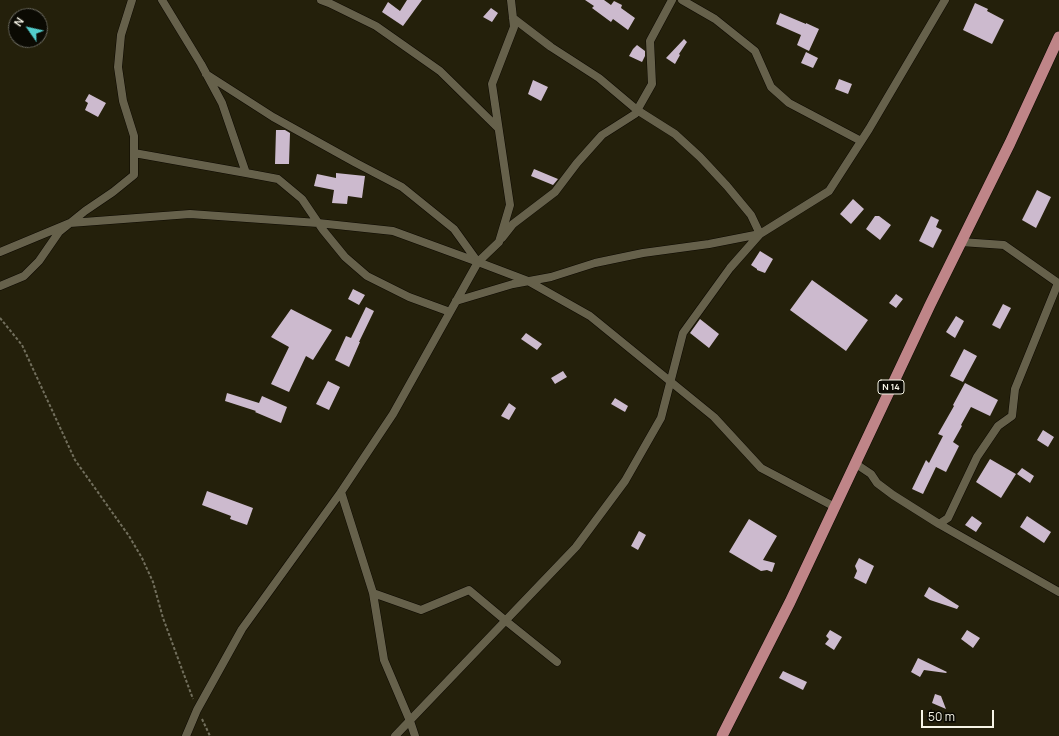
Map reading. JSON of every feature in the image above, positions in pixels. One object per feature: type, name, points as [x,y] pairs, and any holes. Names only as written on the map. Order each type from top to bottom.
[{"type":"main road","name":"N 14","points":[[722,736],[790,602],[961,242],[1010,143],[1059,37]]},
{"type":"street","points":[[0,286],[24,276],[39,261],[59,232],[134,175],[134,136],[123,101],[118,67],[121,35],[132,0]]},
{"type":"street","points":[[162,0],[206,73],[222,103],[246,173]]},
{"type":"street","points":[[321,0],[329,2],[376,26],[417,54],[440,71],[498,128]]},
{"type":"street","points":[[499,242],[510,205],[492,84],[514,27],[511,0]]},
{"type":"street","points":[[512,14],[518,0]]},
{"type":"street","points":[[186,736],[197,710],[242,629],[341,492],[393,414],[478,262],[499,242],[513,224],[555,192],[577,163],[602,135],[635,114],[638,110],[652,84],[650,41],[672,0]]},
{"type":"street","points":[[682,0],[715,19],[755,51],[771,87],[789,103],[861,141]]},
{"type":"street","points":[[394,736],[506,621],[576,546],[625,481],[661,418],[683,333],[730,268],[760,234],[828,191],[861,141],[945,0]]},
{"type":"street","points":[[512,14],[551,47],[599,78],[638,110],[674,134],[700,157],[751,215],[760,234]]},
{"type":"street","points":[[206,73],[273,117],[402,187],[454,229],[478,262]]},
{"type":"street","points":[[134,153],[278,179],[302,199],[345,257],[367,276],[409,297],[450,312]]},
{"type":"street","points":[[0,252],[70,223],[190,214],[318,222],[393,231],[528,281],[590,316],[714,417],[760,468],[835,507]]},
{"type":"street","points":[[456,301],[513,284],[551,278],[594,263],[643,253],[708,244],[760,234]]},
{"type":"street","points":[[939,524],[948,518],[977,457],[998,426],[1012,416],[1014,389],[1058,283],[1004,244],[961,242]]},
{"type":"street","points":[[856,464],[871,474],[877,483],[893,496],[939,524],[1059,592]]},
{"type":"street","points":[[341,492],[373,593],[384,660],[410,720],[415,736]]},
{"type":"street","points":[[373,593],[421,610],[469,590],[557,662]]},
{"type":"path","points":[[0,318],[22,344],[74,460],[129,536],[142,558],[153,582],[163,618],[197,710],[210,736]]},
{"type":"building","points":[[407,0],[422,0],[403,26],[382,12],[388,2],[400,11]]},
{"type":"building","points":[[585,0],[604,0],[611,5],[614,1],[622,5],[621,8],[635,18],[628,30],[613,19],[611,22],[592,8],[594,6]]},
{"type":"building","points":[[975,3],[988,9],[987,11],[1004,20],[992,44],[963,30]]},
{"type":"building","points":[[491,8],[498,13],[492,22],[483,17]]},
{"type":"building","points":[[780,13],[819,29],[809,51],[797,45],[801,35],[776,24]]},
{"type":"building","points":[[684,39],[687,42],[679,54],[680,55],[675,64],[666,58]]},
{"type":"building","points":[[637,45],[645,51],[645,56],[642,62],[629,56]]},
{"type":"building","points":[[806,52],[818,58],[813,68],[801,63]]},
{"type":"building","points":[[839,79],[852,84],[848,94],[835,89]]},
{"type":"building","points":[[533,80],[548,87],[541,101],[528,94]]},
{"type":"building","points":[[89,94],[106,103],[98,117],[85,110],[88,103],[85,101]]},
{"type":"building","points":[[276,130],[285,130],[290,133],[289,164],[275,164]]},
{"type":"building","points":[[534,169],[558,179],[553,185],[531,176]]},
{"type":"building","points":[[336,173],[365,176],[362,198],[348,196],[347,204],[332,203],[334,190],[314,186],[317,174],[336,178]]},
{"type":"building","points":[[1037,190],[1051,197],[1036,228],[1022,220]]},
{"type":"building","points":[[853,199],[864,209],[851,224],[840,214]]},
{"type":"building","points":[[875,216],[879,216],[891,225],[880,240],[866,229]]},
{"type":"building","points":[[931,216],[939,220],[936,227],[942,230],[933,248],[919,241]]},
{"type":"building","points":[[760,251],[773,259],[765,273],[757,270],[751,265]]},
{"type":"building","points":[[812,280],[868,320],[846,351],[790,310]]},
{"type":"building","points":[[353,289],[365,295],[359,305],[348,299]]},
{"type":"building","points":[[896,294],[903,299],[896,308],[889,303]]},
{"type":"building","points":[[1003,304],[1011,308],[1000,329],[992,325]]},
{"type":"building","points":[[366,307],[374,311],[349,367],[335,360],[346,336],[351,338]]},
{"type":"building","points":[[291,309],[332,330],[313,360],[306,356],[289,392],[271,384],[289,347],[271,337]]},
{"type":"building","points":[[956,316],[964,321],[955,338],[946,332]]},
{"type":"building","points":[[700,319],[719,334],[709,348],[690,333]]},
{"type":"building","points":[[526,333],[542,344],[537,350],[521,339]]},
{"type":"building","points":[[964,349],[977,356],[963,382],[950,376]]},
{"type":"building","points":[[563,371],[567,377],[555,384],[551,378]]},
{"type":"building","points":[[328,381],[340,387],[329,410],[316,404]]},
{"type":"building","points":[[965,383],[998,400],[990,416],[971,407],[953,442],[959,446],[946,472],[936,467],[923,494],[912,489],[926,460],[929,463],[943,436],[938,434]]},
{"type":"building","points":[[227,393],[259,403],[262,396],[287,407],[281,423],[255,412],[256,411],[225,401]]},
{"type":"building","points":[[615,398],[628,406],[625,412],[611,404]]},
{"type":"building","points":[[509,403],[516,408],[509,420],[501,416]]},
{"type":"building","points":[[1043,430],[1054,437],[1048,447],[1037,440]]},
{"type":"building","points":[[990,459],[1016,474],[1001,498],[976,482]]},
{"type":"building","points":[[1022,468],[1034,476],[1030,483],[1017,474]]},
{"type":"building","points":[[207,491],[253,508],[247,525],[230,519],[231,516],[202,505]]},
{"type":"building","points":[[972,516],[982,523],[976,532],[965,525]]},
{"type":"building","points":[[1027,516],[1051,532],[1044,543],[1020,527]]},
{"type":"building","points":[[749,519],[777,536],[763,560],[775,563],[772,572],[767,570],[761,571],[729,552]]},
{"type":"building","points":[[639,531],[646,535],[638,550],[631,546]]},
{"type":"building","points":[[859,558],[874,566],[866,584],[854,578],[857,571],[855,566]]},
{"type":"building","points":[[929,587],[959,606],[957,609],[930,600],[924,596]]},
{"type":"building","points":[[830,630],[842,637],[834,650],[825,644],[829,639],[826,636]]},
{"type":"building","points":[[967,630],[980,638],[973,648],[961,639]]},
{"type":"building","points":[[918,658],[947,672],[924,670],[920,677],[911,672]]},
{"type":"building","points":[[783,671],[807,682],[803,690],[779,678]]},
{"type":"building","points":[[935,694],[941,696],[946,709],[932,703]]}]
